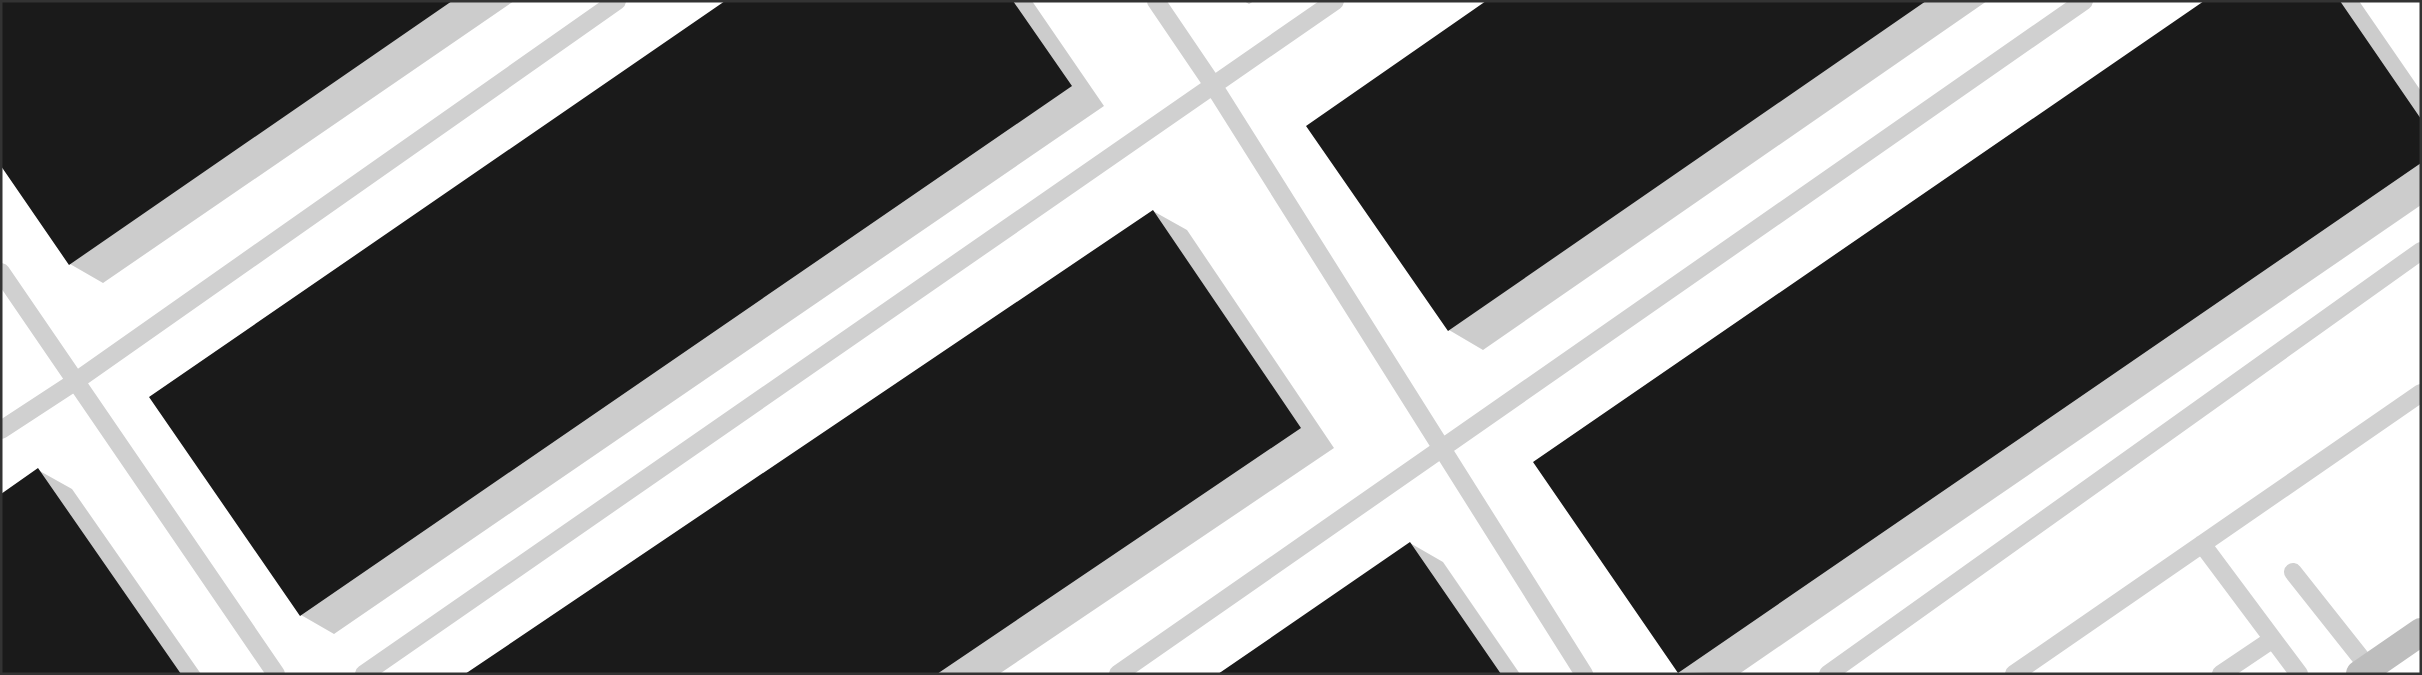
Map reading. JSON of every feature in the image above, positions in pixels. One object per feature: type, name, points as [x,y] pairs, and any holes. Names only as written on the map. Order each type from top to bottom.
[{"type":"street","points":[[2365,671],[2421,632]]},
{"type":"lane","points":[[1,430],[76,381],[617,1]]},
{"type":"lane","points":[[1156,1],[1213,85],[1584,674]]},
{"type":"lane","points":[[364,674],[1334,1]]},
{"type":"lane","points":[[1118,674],[2084,1]]},
{"type":"lane","points":[[1828,674],[2421,251]]},
{"type":"lane","points":[[1,272],[276,674]]},
{"type":"lane","points":[[2014,674],[2421,393]]},
{"type":"lane","points":[[2202,544],[2299,674]]},
{"type":"lane","points":[[2294,572],[2365,671]]},
{"type":"lane","points":[[2221,674],[2273,639]]},
{"type":"building","points":[[1,1],[452,1],[69,265],[1,166]]},
{"type":"building","points":[[725,1],[1013,1],[1072,86],[300,616],[149,397]]},
{"type":"building","points":[[1486,1],[1926,1],[1448,331],[1306,126]]},
{"type":"building","points":[[2204,1],[2340,1],[2421,119],[2421,163],[1678,673],[1533,462]]},
{"type":"building","points":[[1153,210],[1301,428],[937,674],[465,674]]},
{"type":"building","points":[[38,468],[181,674],[1,674],[1,494]]},
{"type":"building","points":[[1410,542],[1501,674],[1218,674]]}]
